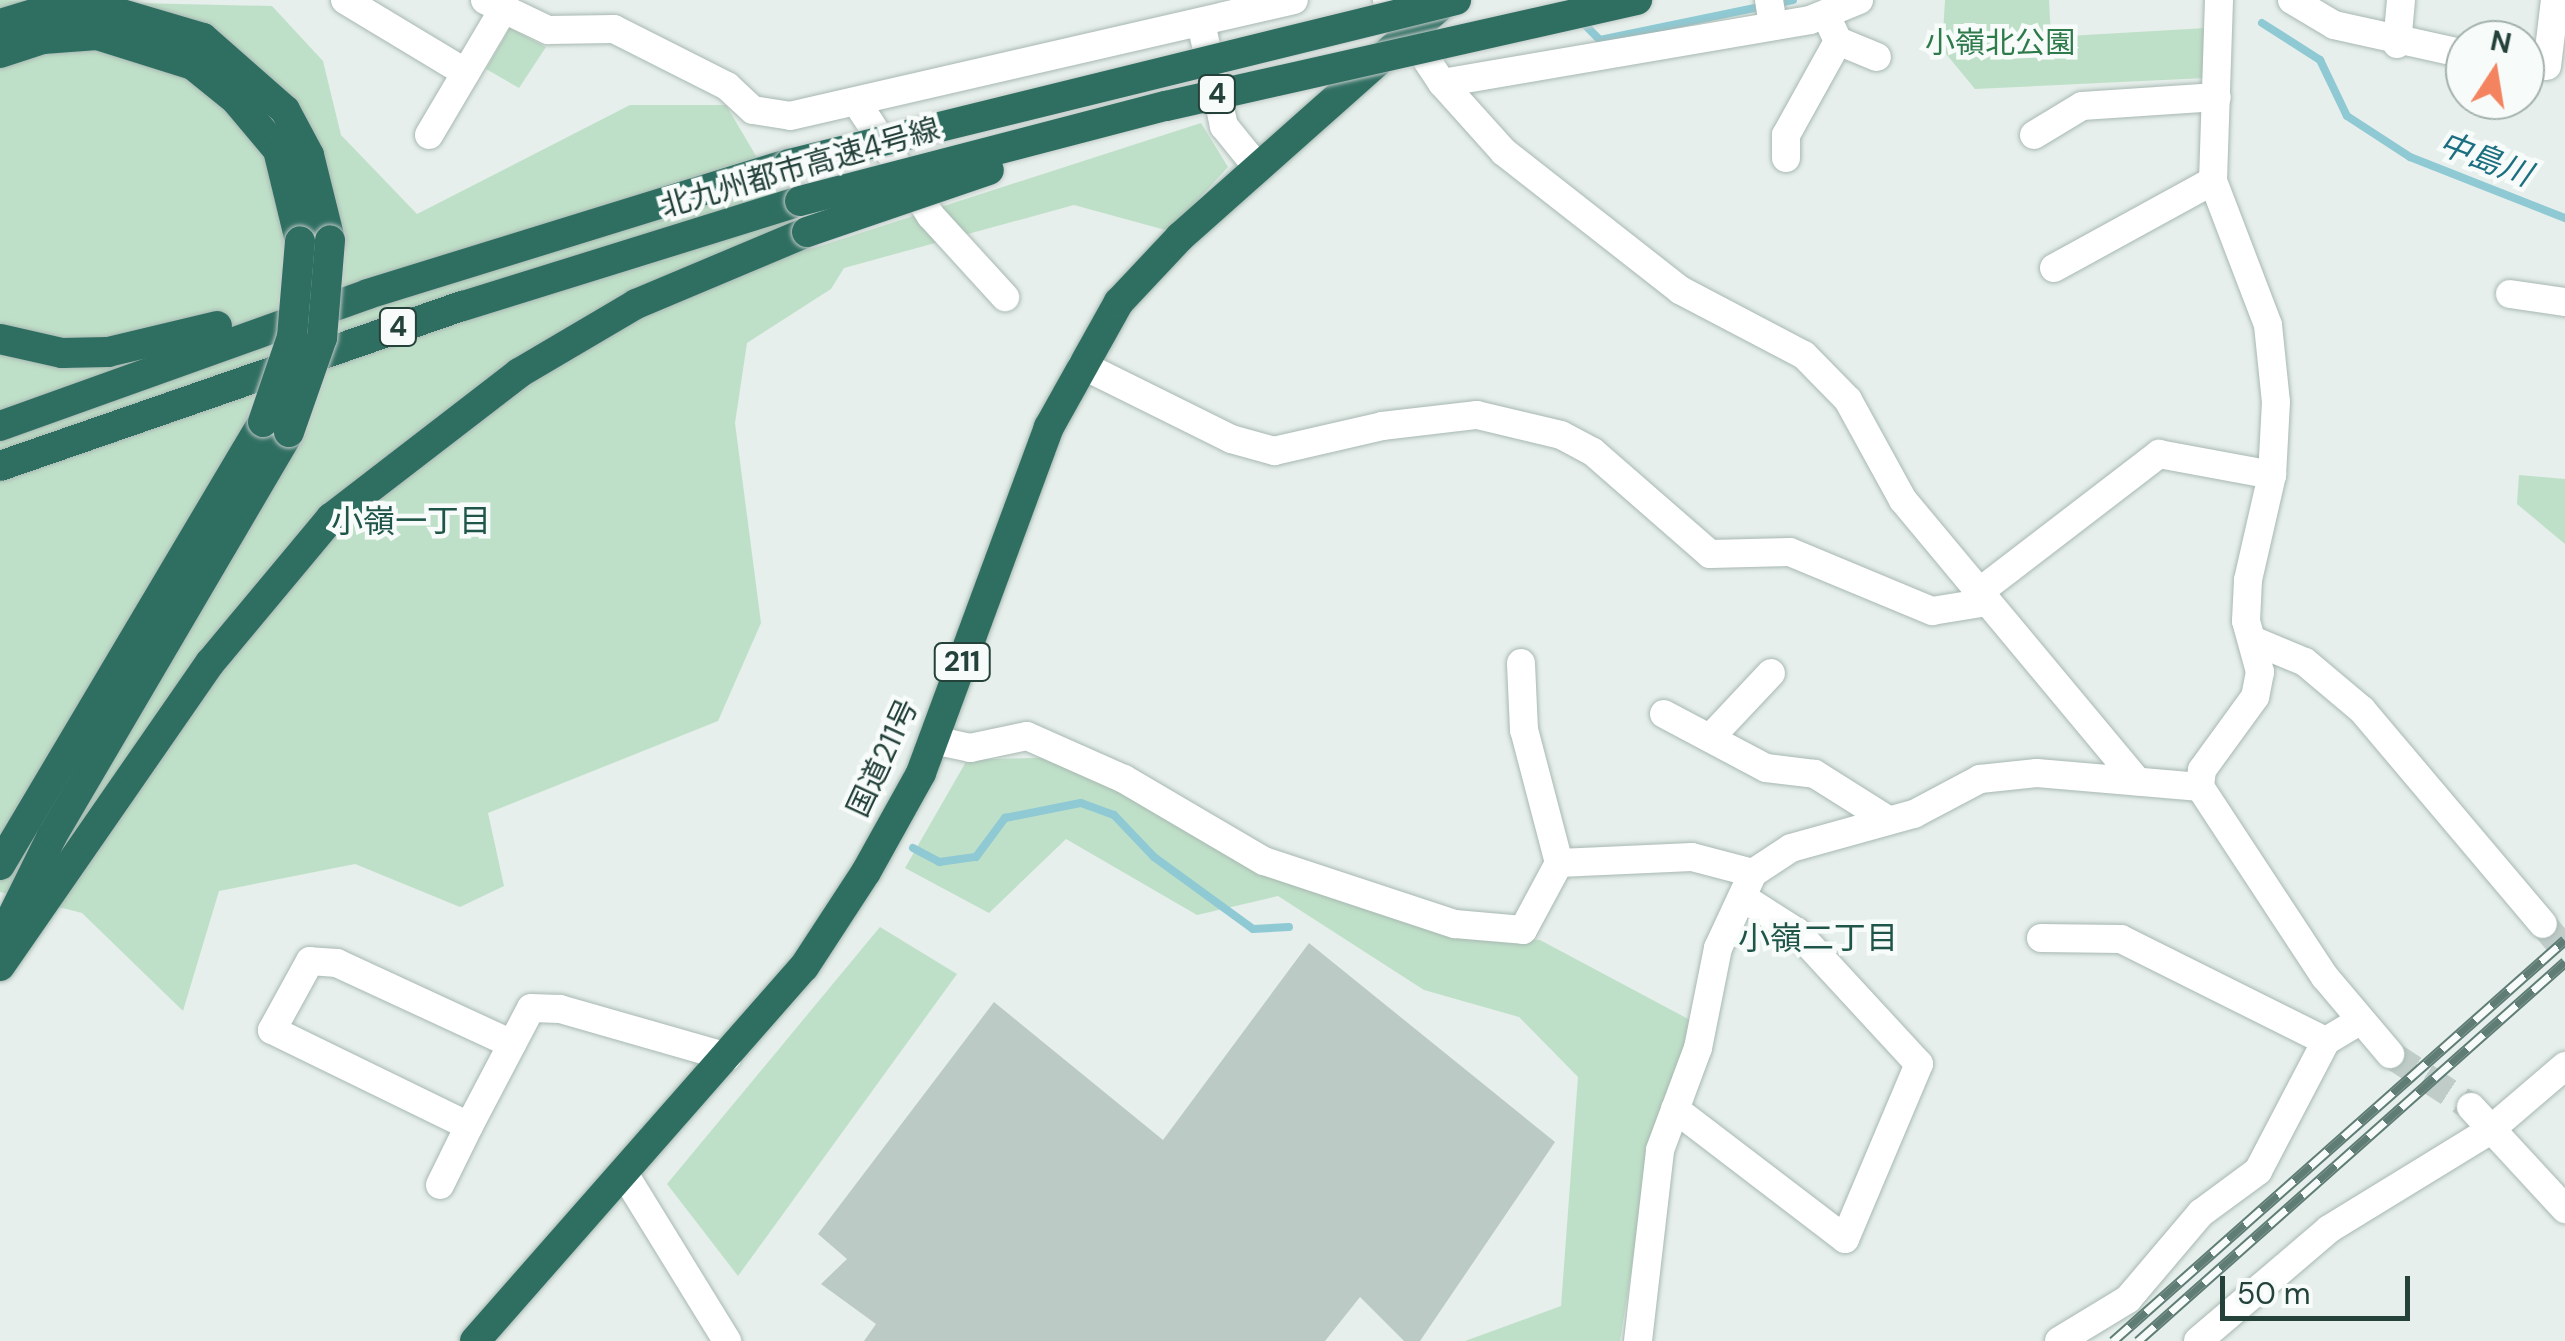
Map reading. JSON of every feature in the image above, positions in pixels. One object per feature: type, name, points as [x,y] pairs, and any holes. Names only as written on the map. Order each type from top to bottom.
[{"type":"highway","name":"国道211号","points":[[475,1340],[625,1175],[804,967],[866,872],[933,740],[1048,428],[1119,302],[1258,168],[1447,0]]},
{"type":"highway","name":"北九州都市高速4号線","points":[[0,426],[368,294],[789,164],[1456,0]]},
{"type":"highway","name":"北九州都市高速4号線","points":[[0,466],[463,306],[800,201],[1166,106],[1637,0]]},
{"type":"highway","points":[[0,24],[46,10],[101,8],[203,38],[285,110],[310,155],[315,240],[276,427],[52,836],[0,942]]},
{"type":"highway","points":[[0,53],[43,39],[97,36],[193,64],[236,100],[278,150],[315,240]]},
{"type":"highway","points":[[0,966],[210,663],[331,518],[519,372],[636,304],[807,232],[1166,106]]},
{"type":"highway","points":[[0,339],[62,353],[160,344],[656,186],[789,164]]},
{"type":"highway","points":[[0,864],[276,427]]},
{"type":"street","points":[[346,0],[466,73]]},
{"type":"street","points":[[430,136],[466,73],[494,5],[548,30],[614,29],[769,115],[859,106],[1294,0]]},
{"type":"street","points":[[1387,0],[1414,30],[1442,83],[1504,152],[1616,244],[1680,290],[1804,354],[1848,400],[1903,500],[2136,781]]},
{"type":"street","points":[[1442,83],[1771,15],[1826,15],[1859,0]]},
{"type":"street","points":[[2219,0],[2213,181],[2268,326],[2276,402],[2272,475],[2248,580],[2252,640],[2260,672],[2255,697],[2202,770],[2200,788],[2358,1021],[2390,1054]]},
{"type":"street","points":[[2292,0],[2334,25],[2397,44],[2445,51]]},
{"type":"street","points":[[2397,44],[2401,0]]},
{"type":"street","points":[[2546,66],[2556,0]]},
{"type":"street","points":[[1826,15],[1838,42],[1877,58]]},
{"type":"street","points":[[1200,23],[1224,126],[1258,168]]},
{"type":"street","points":[[1786,158],[1786,135],[1838,42]]},
{"type":"street","points":[[2034,135],[2082,106],[2217,98]]},
{"type":"street","points":[[859,106],[930,216],[1005,297]]},
{"type":"street","points":[[2054,268],[2213,181]]},
{"type":"street","points":[[2510,294],[2565,302]]},
{"type":"street","points":[[1082,365],[1231,439],[1274,451],[1382,426],[1478,416],[1561,435],[1594,452],[1710,554],[1790,552],[1932,611],[1983,598],[2159,454],[2272,475]]},
{"type":"street","points":[[2252,640],[2305,662],[2362,710],[2543,924]]},
{"type":"street","points":[[933,740],[970,748],[1028,736],[1124,779],[1264,861],[1456,924],[1523,930],[1559,863],[1524,730],[1521,663]]},
{"type":"street","points":[[1710,738],[1771,673]]},
{"type":"street","points":[[1664,714],[1766,768],[1815,774],[1888,820]]},
{"type":"street","points":[[1638,1341],[1660,1150],[1698,1048],[1718,948],[1747,885],[1791,848],[1888,820],[1980,780],[2037,773],[2200,788]]},
{"type":"street","points":[[1559,863],[1692,857],[1747,885],[1797,932],[1919,1064],[1845,1239],[1675,1109]]},
{"type":"street","points":[[2040,938],[2121,939],[2326,1041]]},
{"type":"street","points":[[468,1126],[272,1030],[310,961],[337,963],[512,1044]]},
{"type":"street","points":[[440,1185],[531,1008],[560,1009],[726,1057]]},
{"type":"street","points":[[2058,1341],[2128,1299],[2202,1214],[2258,1171],[2326,1041],[2358,1021]]},
{"type":"street","points":[[2198,1341],[2329,1229],[2489,1131],[2565,1066]]},
{"type":"street","points":[[2471,1107],[2489,1131],[2565,1208]]},
{"type":"street","points":[[625,1175],[726,1341]]},
{"type":"green space","points":[[0,0],[272,6],[323,61],[341,135],[417,214],[630,105],[726,105],[811,249],[1201,123],[1228,167],[1169,231],[1074,205],[844,268],[831,289],[747,343],[735,423],[761,623],[718,721],[488,813],[504,886],[460,907],[355,864],[219,891],[183,1011],[82,913],[0,892]]},
{"type":"green space","name":"小嶺北公園","points":[[1945,0],[2049,0],[2051,37],[2206,28],[2205,78],[1975,89],[1942,49]]},
{"type":"green space","points":[[510,28],[546,47],[519,88],[486,69]]},
{"type":"green space","points":[[2519,475],[2565,479],[2565,544],[2517,504]]},
{"type":"green space","points":[[1061,757],[1457,935],[1540,940],[1692,1021],[1651,1147],[1620,1341],[1465,1341],[1561,1306],[1578,1077],[1519,1017],[1424,990],[1278,896],[1197,915],[1066,839],[989,913],[905,868],[967,760]]},
{"type":"green space","points":[[880,927],[957,974],[738,1276],[667,1184]]},
{"type":"building","points":[[1309,943],[1555,1142],[1420,1341],[1404,1341],[1360,1297],[1325,1341],[864,1341],[876,1324],[821,1284],[847,1259],[818,1234],[994,1002],[1163,1140]]},
{"type":"waterway","name":"中島川","points":[[1580,20],[1600,40],[1793,0]]},
{"type":"waterway","name":"中島川","points":[[2262,23],[2320,60],[2347,116],[2410,157],[2565,218]]},
{"type":"waterway","points":[[913,848],[939,862],[976,857],[1005,818],[1081,803],[1114,815],[1154,857],[1253,929],[1289,927]]},
{"type":"tunnel","points":[[2543,924],[2565,950]]},
{"type":"tunnel","points":[[2390,1054],[2471,1107]]},
{"type":"railway","points":[[2113,1341],[2565,940]]},
{"type":"railway","points":[[2138,1341],[2565,962]]},
{"type":"district","name":"小嶺一丁目","points":[[411,521]]},
{"type":"district","name":"小嶺二丁目","points":[[1818,938]]}]
